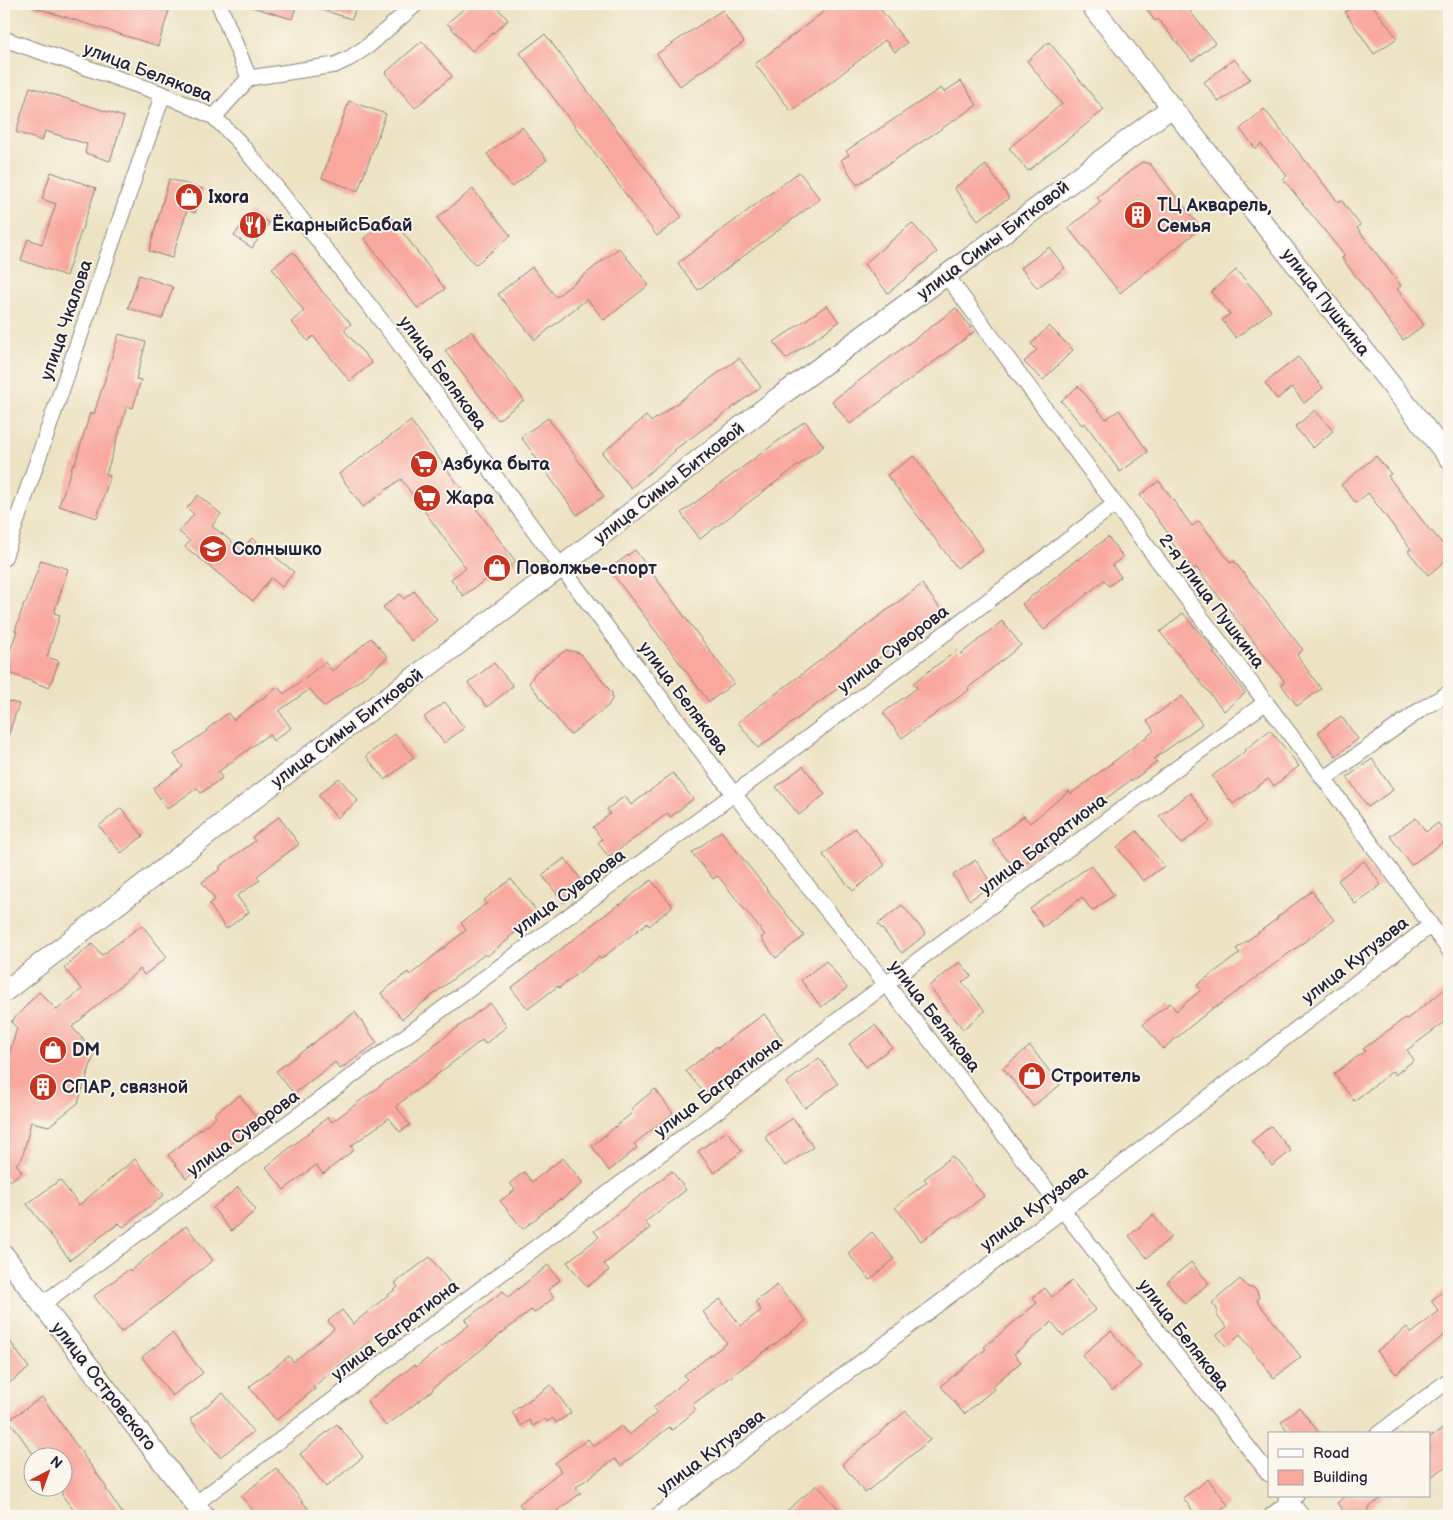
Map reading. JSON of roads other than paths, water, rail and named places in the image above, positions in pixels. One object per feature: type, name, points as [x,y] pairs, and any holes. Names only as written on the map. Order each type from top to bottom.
[{"type":"street","points":[[219,4],[249,78]]},
{"type":"street","points":[[214,117],[249,78],[335,65],[368,46],[416,4]]},
{"type":"street","name":"улица Пушкина","points":[[1090,4],[1449,458]]},
{"type":"street","name":"улица Белякова","points":[[4,39],[163,94],[214,117],[238,140],[392,335],[561,567],[734,794],[886,984],[1268,1473]]},
{"type":"street","name":"улица Чкалова","points":[[4,558],[163,94]]},
{"type":"street","name":"улица Симы Битковой","points":[[4,992],[322,747],[561,567],[779,397],[1172,107]]},
{"type":"street","name":"2-я улица Пушкина","points":[[946,275],[1115,504],[1324,779],[1449,950]]},
{"type":"street","name":"улица Суворова","points":[[42,1305],[734,794],[1115,504]]},
{"type":"street","points":[[1324,779],[1420,710],[1449,693]]},
{"type":"street","name":"улица Багратиона","points":[[200,1510],[886,984],[1266,702]]},
{"type":"street","name":"улица Кутузова","points":[[657,1516],[1063,1210],[1431,925]]},
{"type":"street","name":"улица Островского","points":[[4,1255],[200,1510]]},
{"type":"street","points":[[1381,1432],[1449,1380]]},
{"type":"street","points":[[1270,1516],[1291,1498],[1302,1516]]},
{"type":"place","name":"Ixora","points":[[189,197]]},
{"type":"place","name":"ТЦ Акварель, Семья","points":[[1138,215]]},
{"type":"place","name":"ЁкарныйсБабай","points":[[253,225]]},
{"type":"place","name":"Азбука быта","points":[[424,464]]},
{"type":"place","name":"Жара","points":[[427,498]]},
{"type":"place","name":"Солнышко","points":[[213,549]]},
{"type":"place","name":"Поволжье-спорт","points":[[497,568]]},
{"type":"place","name":"DM","points":[[53,1050]]},
{"type":"place","name":"Строитель","points":[[1032,1076]]},
{"type":"place","name":"СПАР, связной","points":[[43,1087]]}]
